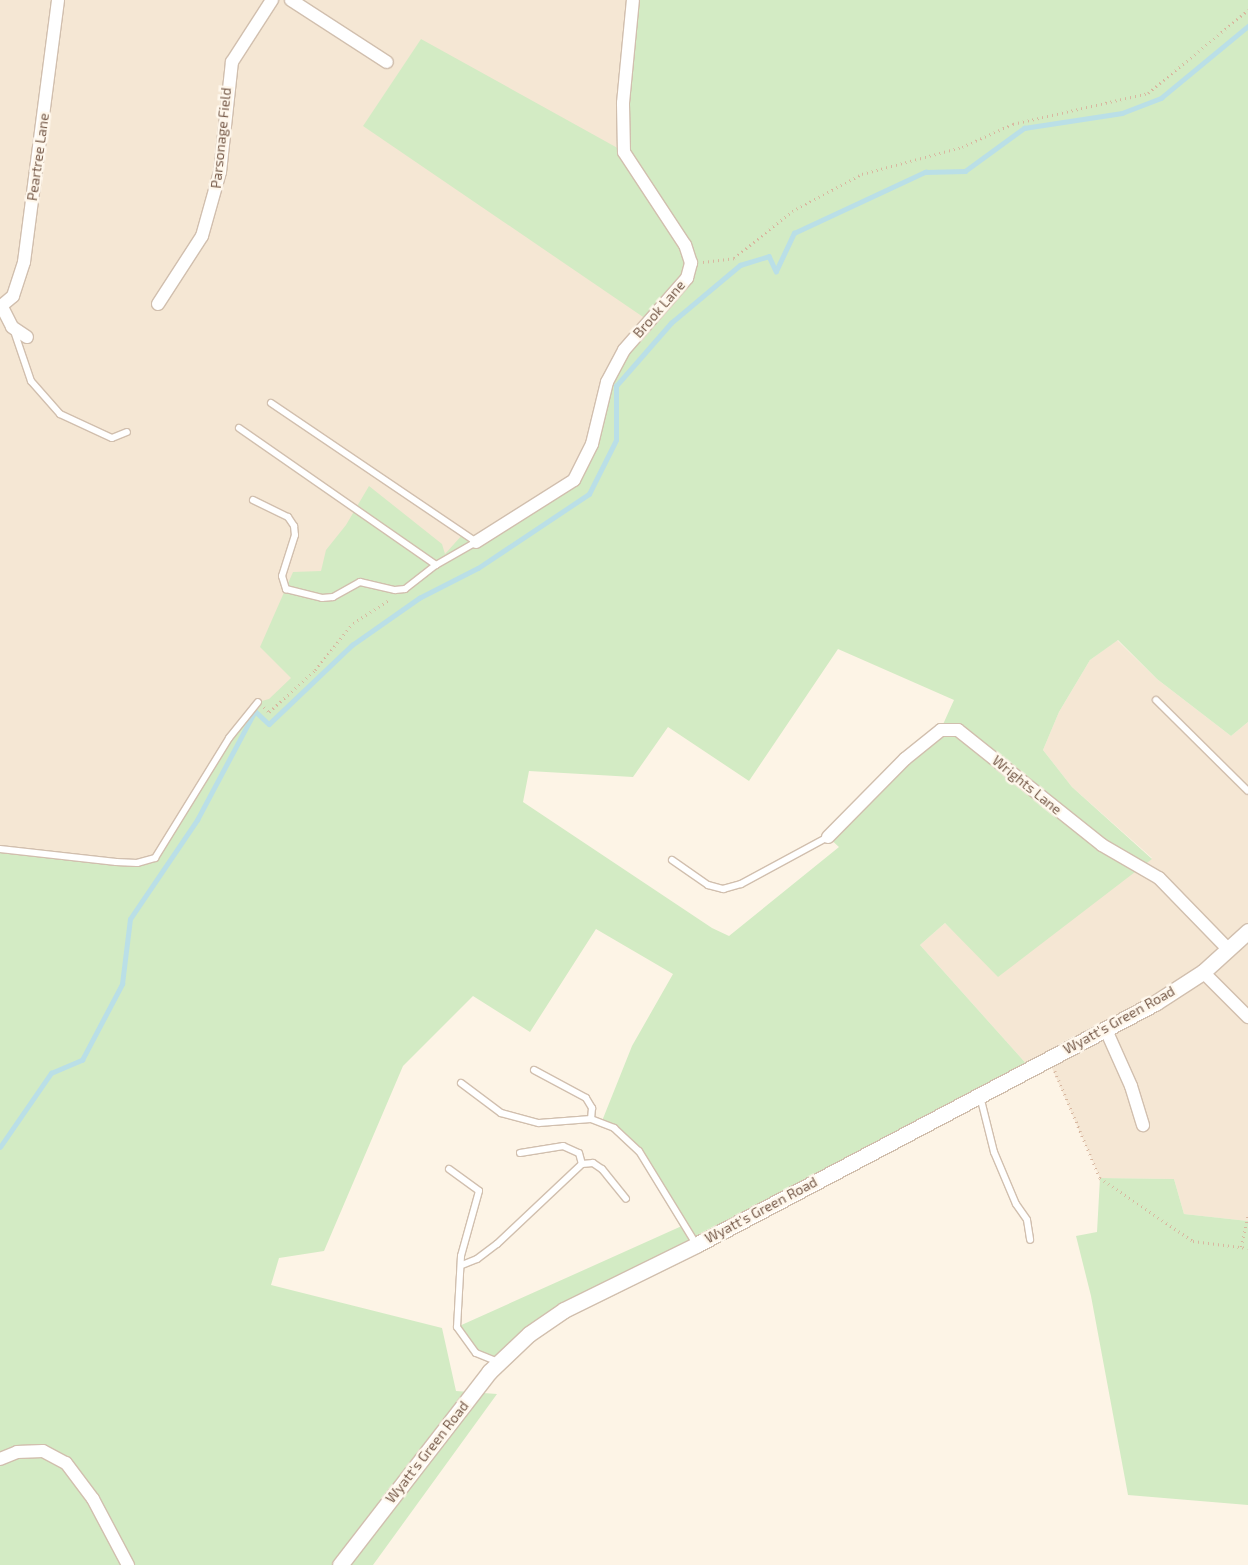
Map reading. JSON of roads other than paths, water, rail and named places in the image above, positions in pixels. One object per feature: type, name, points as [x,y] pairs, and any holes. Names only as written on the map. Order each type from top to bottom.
[{"type":"street","name":"Peartree Lane","points":[[1,307],[13,296],[24,262],[58,0]]},
{"type":"street","name":"Parsonage Field","points":[[158,304],[202,236],[220,172],[232,62],[272,0]]},
{"type":"street","points":[[290,0],[387,62]]},
{"type":"street","name":"Brook Lane","points":[[476,542],[574,480],[592,444],[607,382],[624,350],[686,278],[691,263],[686,245],[624,152],[624,103],[632,0]]},
{"type":"street","points":[[1,307],[12,327],[27,337]]},
{"type":"street","name":"Wrights Lane","points":[[828,837],[904,759],[941,730],[958,730],[1102,845],[1159,878],[1228,950]]},
{"type":"street","name":"Wyatt's Green Road","points":[[340,1565],[498,1362],[529,1334],[564,1310],[696,1245],[1106,1030],[1203,972],[1248,931]]},
{"type":"street","points":[[1203,972],[1248,1017]]},
{"type":"street","points":[[1106,1030],[1131,1086],[1143,1125]]},
{"type":"street","points":[[0,1459],[17,1452],[43,1450],[66,1463],[93,1499],[128,1565]]},
{"type":"lane","points":[[12,327],[32,382],[60,414],[112,438],[127,432]]},
{"type":"lane","points":[[253,500],[288,517],[294,526],[295,535],[282,576],[286,589],[328,599],[360,582],[395,590],[405,589],[436,565],[476,542],[271,403]]},
{"type":"lane","points":[[239,428],[436,565]]},
{"type":"lane","points":[[1156,700],[1248,791]]},
{"type":"lane","points":[[0,849],[116,862],[137,863],[155,858],[229,738],[258,702]]},
{"type":"lane","points":[[672,860],[708,885],[723,889],[741,884],[828,837]]},
{"type":"lane","points":[[534,1070],[586,1098],[592,1108],[591,1119]]},
{"type":"lane","points":[[461,1083],[501,1113],[539,1123],[591,1119],[614,1128],[639,1151],[696,1245]]},
{"type":"lane","points":[[979,1095],[987,1113],[994,1152],[1016,1204],[1027,1220],[1030,1240]]},
{"type":"lane","points":[[520,1153],[564,1146],[579,1153],[582,1164]]},
{"type":"lane","points":[[462,1264],[477,1259],[497,1244],[582,1164],[593,1163],[602,1169],[626,1199]]},
{"type":"lane","points":[[449,1169],[479,1191],[460,1256],[462,1264],[457,1327],[476,1353],[498,1362]]},
{"type":"waterway","points":[[0,1147],[51,1073],[82,1060],[122,984],[130,919],[197,820],[255,711],[269,724],[352,645],[419,598],[478,568],[589,494],[616,440],[616,386],[671,323],[740,265],[769,256],[776,271],[794,233],[925,172],[965,171],[1024,128],[1122,113],[1161,98],[1248,26]]}]
